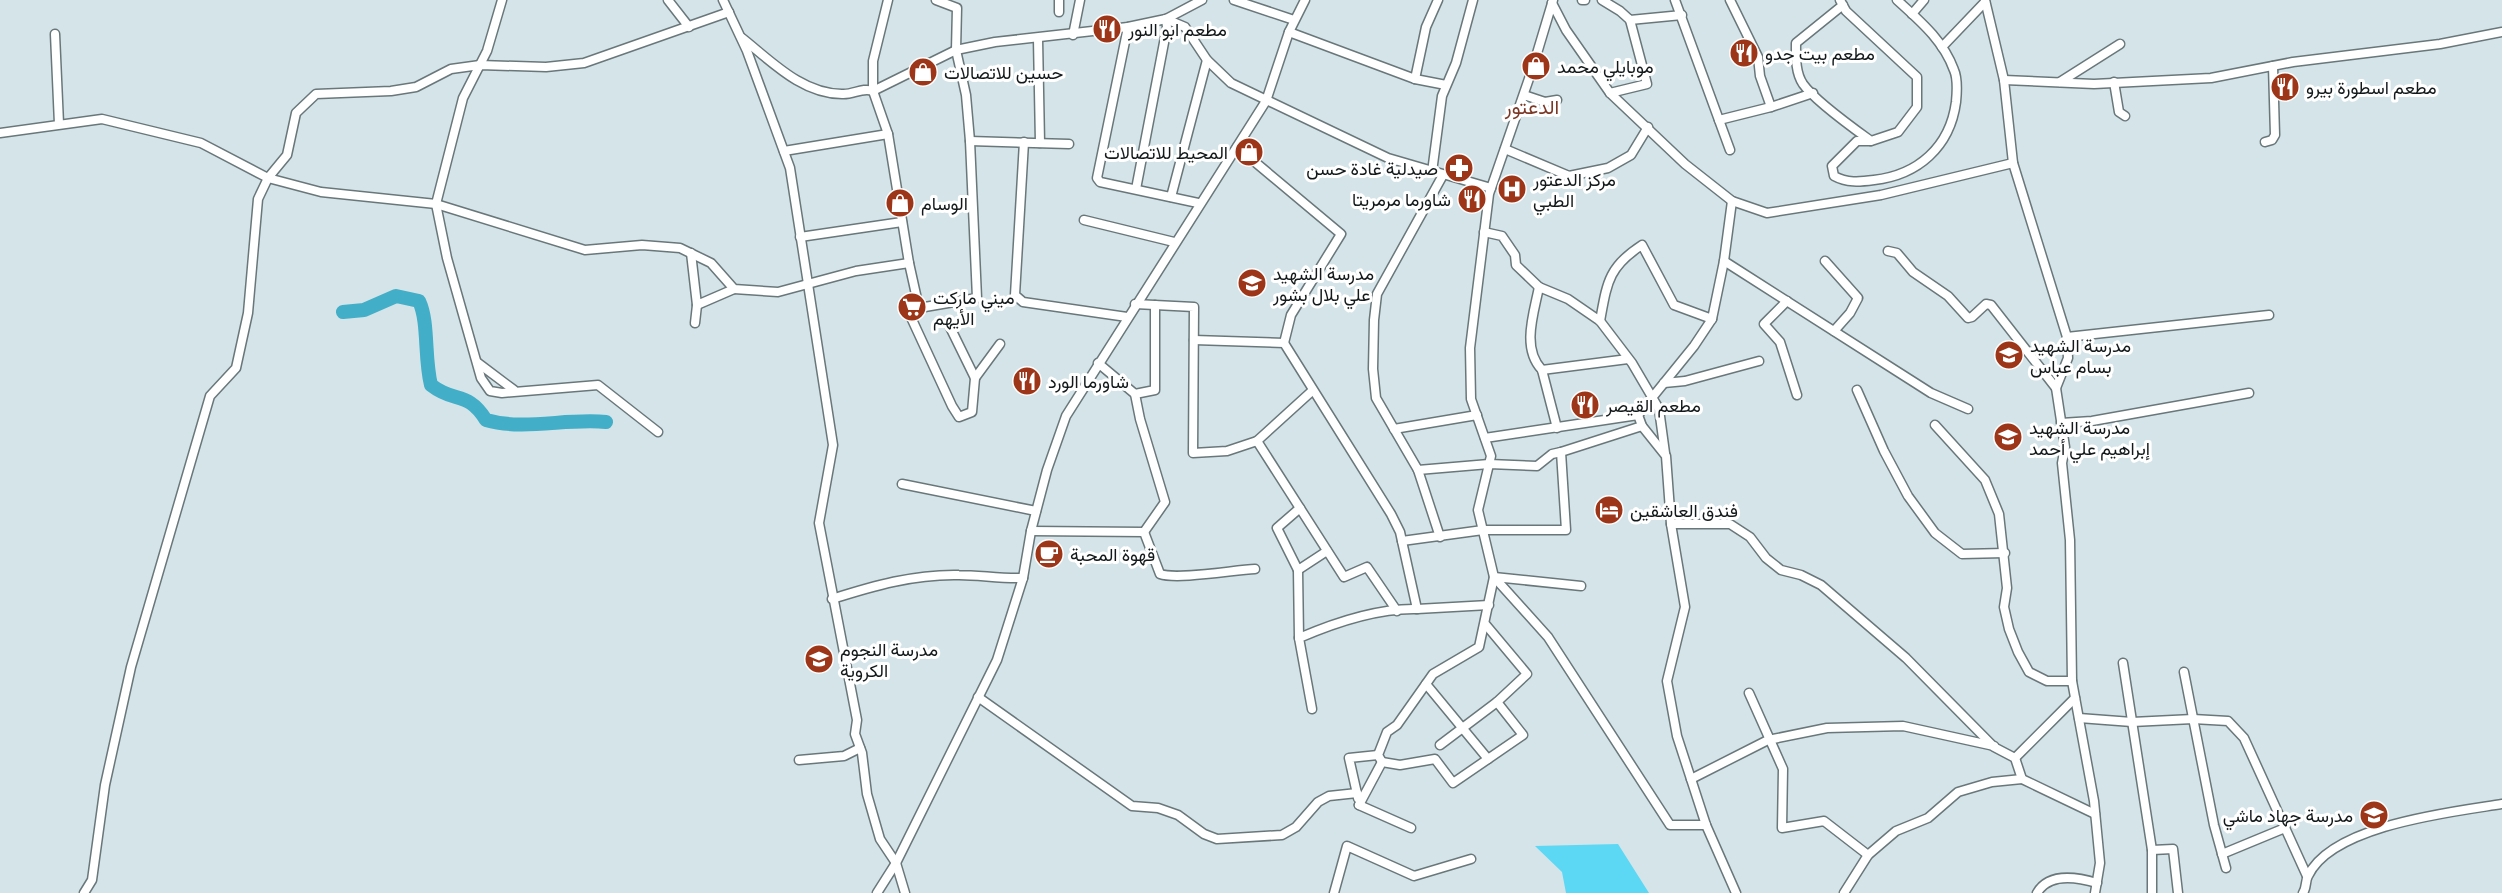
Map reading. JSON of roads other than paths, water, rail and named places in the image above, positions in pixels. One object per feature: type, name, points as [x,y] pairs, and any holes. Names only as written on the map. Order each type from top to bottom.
[{"type":"street","points":[[502,0],[487,51],[463,98],[436,204],[447,258],[481,378],[490,391],[598,385],[658,432]]},
{"type":"street","points":[[668,0],[689,27]]},
{"type":"street","points":[[723,0],[740,36],[790,168],[806,283],[833,445],[819,523],[857,720],[855,734],[860,748],[867,794],[880,839],[896,863],[905,893]]},
{"type":"street","points":[[880,0],[888,3],[873,61],[873,91],[888,134],[909,263],[920,308]]},
{"type":"street","points":[[936,0],[957,8],[956,50],[966,95],[970,141],[977,298],[908,310],[959,417],[972,412],[975,378],[949,325]]},
{"type":"street","points":[[1059,0],[1059,12]]},
{"type":"street","points":[[1073,34],[1080,0]]},
{"type":"street","points":[[740,36],[779,68],[809,88],[842,94],[868,89],[873,91],[956,50],[994,42],[1038,39],[1128,27],[1166,19],[1202,0]]},
{"type":"street","points":[[1234,0],[1294,20]]},
{"type":"street","points":[[877,893],[896,863],[997,660],[1023,578],[1031,531],[1047,470],[1066,416],[1198,204],[1266,100],[1289,32],[1305,0]]},
{"type":"street","points":[[1415,79],[1426,27],[1438,0]]},
{"type":"street","points":[[1432,172],[1442,96],[1456,63],[1473,0]]},
{"type":"street","points":[[1602,0],[1620,10],[1630,20],[1647,84],[1610,93]]},
{"type":"street","points":[[1676,0],[1730,150]]},
{"type":"street","points":[[1730,0],[1758,57],[1760,76],[1771,107]]},
{"type":"street","points":[[1870,141],[1803,83],[1795,61],[1796,43],[1842,3],[1917,77],[1917,107],[1898,132],[1870,141],[1857,141],[1832,166],[1834,176],[1844,181],[1860,182],[1890,178],[1923,162],[1937,148],[1954,116],[1957,95],[1955,73],[1942,47],[1930,30],[1897,0]]},
{"type":"street","points":[[1912,14],[1924,0]]},
{"type":"street","points":[[1942,47],[1985,1]]},
{"type":"street","points":[[1985,1],[2004,80],[2013,162],[2067,337],[2068,358],[2056,388]]},
{"type":"street","points":[[1553,2],[1566,30],[1610,93],[1685,164],[1732,201],[1767,213],[1881,195],[2013,162]]},
{"type":"street","points":[[1359,805],[1380,758],[1387,732],[1397,725],[1433,674],[1479,648],[1486,625],[1494,577],[1478,510],[1491,456],[1471,399],[1470,348],[1491,188],[1524,95],[1553,2]]},
{"type":"street","points":[[84,893],[92,880],[105,785],[130,667],[210,396],[236,368],[248,313],[258,199],[268,178],[287,155],[296,112],[316,94],[391,91],[416,87],[451,69],[480,65],[546,67],[584,63],[729,12]]},
{"type":"street","points":[[1630,20],[1682,15]]},
{"type":"street","points":[[1166,19],[1185,27],[1207,60],[1232,83],[1388,158],[1491,188]]},
{"type":"street","points":[[1136,189],[1167,27],[1166,19]]},
{"type":"street","points":[[1128,27],[1096,173],[1100,182],[1198,204]]},
{"type":"street","points":[[1289,32],[1415,79],[1446,85]]},
{"type":"street","points":[[2004,80],[2114,82],[2211,78],[2273,66],[2440,44],[2502,32]]},
{"type":"street","points":[[56,34],[59,124]]},
{"type":"street","points":[[1038,39],[1040,143]]},
{"type":"street","points":[[2060,82],[2120,44]]},
{"type":"street","points":[[1171,197],[1207,60]]},
{"type":"street","points":[[2265,142],[2272,140],[2275,135],[2273,66]]},
{"type":"street","points":[[2114,82],[2118,112],[2125,116]]},
{"type":"street","points":[[1719,120],[1771,107],[1813,93]]},
{"type":"street","points":[[1524,95],[1545,102],[1557,100]]},
{"type":"street","points":[[0,132],[102,119],[201,143],[268,178],[321,192],[436,204],[585,250],[642,245],[680,248],[711,263],[734,289]]},
{"type":"street","points":[[1505,149],[1569,176],[1608,168],[1631,155],[1648,127]]},
{"type":"street","points":[[784,151],[888,134]]},
{"type":"street","points":[[970,141],[1069,144]]},
{"type":"street","points":[[1024,142],[1015,295],[1023,302],[1127,317]]},
{"type":"street","points":[[1237,147],[1341,234],[1291,315],[1284,343],[1391,514],[1402,541],[1417,609]]},
{"type":"street","points":[[1440,537],[1418,470],[1376,398],[1373,369],[1377,294],[1443,175]]},
{"type":"street","points":[[1485,438],[1638,415],[1695,346],[1712,319],[1724,261],[1732,201]]},
{"type":"street","points":[[1084,220],[1174,242]]},
{"type":"street","points":[[800,237],[902,222]]},
{"type":"street","points":[[1484,232],[1502,236],[1515,255],[1516,265],[1539,287],[1568,299],[1600,321],[1628,359],[1659,409],[1666,456],[1671,524],[1685,607],[1667,681],[1677,736],[1706,825],[1736,893]]},
{"type":"street","points":[[1600,321],[1607,280],[1628,254],[1642,245],[1674,305],[1712,319]]},
{"type":"street","points":[[1888,251],[1897,254],[1913,272],[1948,296],[1968,318],[1986,304],[1991,304],[2056,388],[2065,447],[2062,463],[2070,540],[2072,681],[2095,814],[2100,863],[2095,893]]},
{"type":"street","points":[[691,253],[697,305],[695,323]]},
{"type":"street","points":[[1724,261],[1931,393],[1968,409]]},
{"type":"street","points":[[1825,261],[1858,298],[1850,313],[1834,331]]},
{"type":"street","points":[[697,305],[734,289],[778,292],[856,271],[909,263]]},
{"type":"street","points":[[1539,287],[1530,348],[1536,364],[1542,370],[1557,428]]},
{"type":"street","points":[[1787,301],[1764,324],[1779,342],[1797,395]]},
{"type":"street","points":[[1135,304],[1194,307],[1193,453],[1227,451],[1257,441],[1312,391]]},
{"type":"street","points":[[1135,394],[1155,390],[1155,305]]},
{"type":"street","points":[[2067,337],[2269,315]]},
{"type":"street","points":[[1194,340],[1284,343]]},
{"type":"street","points":[[975,378],[1000,344]]},
{"type":"street","points":[[1542,370],[1628,359]]},
{"type":"street","points":[[1664,383],[1685,381],[1759,360]]},
{"type":"street","points":[[478,363],[514,390]]},
{"type":"street","points":[[1098,363],[1135,394],[1165,502],[1144,532]]},
{"type":"street","points":[[1857,390],[1884,451],[1908,495],[1935,533],[1962,554],[2005,553]]},
{"type":"street","points":[[2061,423],[2092,421],[2249,393]]},
{"type":"street","points":[[1638,415],[1642,426],[1666,456]]},
{"type":"street","points":[[1394,429],[1477,416]]},
{"type":"street","points":[[1935,425],[1985,480],[1999,514],[2007,588],[2004,607],[2018,652],[2029,672],[2047,681],[2072,681]]},
{"type":"street","points":[[1418,470],[1489,464],[1538,466],[1552,454],[1642,426]]},
{"type":"street","points":[[1257,441],[1344,577],[1367,567],[1396,611]]},
{"type":"street","points":[[1402,541],[1483,530],[1566,530],[1560,453]]},
{"type":"street","points":[[902,484],[1036,511]]},
{"type":"street","points":[[1300,508],[1277,528],[1298,570],[1299,638],[1311,709]]},
{"type":"street","points":[[1671,524],[1730,524],[1750,537],[1766,558],[1781,570],[1801,575],[1821,585],[1905,658],[1994,747]]},
{"type":"street","points":[[1031,531],[1144,532]]},
{"type":"street","points":[[1144,532],[1160,574],[1164,576],[1182,577],[1255,569]]},
{"type":"street","points":[[1298,570],[1327,551]]},
{"type":"street","points":[[832,599],[891,580],[958,575],[993,579],[1023,578]]},
{"type":"street","points":[[1494,577],[1581,586]]},
{"type":"street","points":[[1494,577],[1548,637],[1670,825],[1706,825]]},
{"type":"street","points":[[1299,638],[1329,625],[1396,611],[1489,605]]},
{"type":"street","points":[[1440,745],[1497,702],[1527,674],[1486,625]]},
{"type":"street","points":[[2123,663],[2152,850],[2152,893]]},
{"type":"street","points":[[2184,672],[2214,825],[2226,868]]},
{"type":"street","points":[[1426,684],[1488,759]]},
{"type":"street","points":[[1749,693],[1768,740],[1783,769],[1782,828],[1824,821],[1868,855]]},
{"type":"street","points":[[978,697],[1132,806],[1158,808],[1178,815],[1204,834],[1217,839],[1282,835],[1296,827],[1318,802],[1329,796],[1356,793]]},
{"type":"street","points":[[2015,758],[2075,698]]},
{"type":"street","points":[[1359,805],[1349,758],[1380,758],[1400,765],[1435,759],[1453,783],[1523,735],[1497,702]]},
{"type":"street","points":[[2079,718],[2132,722],[2193,719],[2228,721],[2244,738],[2307,876]]},
{"type":"street","points":[[1691,779],[1768,740],[1827,728],[1903,726],[1994,747],[2015,758],[2022,779]]},
{"type":"street","points":[[799,760],[844,756],[860,748]]},
{"type":"street","points":[[1844,893],[1868,855],[1896,831],[1928,818],[1958,792],[1992,782],[2022,779],[2095,814]]},
{"type":"street","points":[[2303,893],[2307,876],[2334,847],[2379,829],[2433,815],[2502,804]]},
{"type":"street","points":[[1359,805],[1411,828]]},
{"type":"street","points":[[2222,854],[2285,828]]},
{"type":"street","points":[[1334,893],[1347,846],[1414,876],[1471,858]]},
{"type":"street","points":[[2152,850],[2172,849],[2178,893]]},
{"type":"street","points":[[2037,893],[2041,886],[2054,879],[2071,877],[2097,883]]},
{"type":"waterway","points":[[343,312],[364,310],[396,296],[419,301],[424,319],[431,385],[439,391],[467,401],[486,420],[515,424],[606,422]]},
{"type":"place","name":"مطعم ابو النور","points":[[1107,29]]},
{"type":"place","name":"مطعم بيت جدو","points":[[1744,53]]},
{"type":"place","name":"موبايلي محمد","points":[[1536,66]]},
{"type":"place","name":"حسين للاتصالات","points":[[923,72]]},
{"type":"place","name":"مطعم اسطورة بيرو","points":[[2285,87]]},
{"type":"place","name":"المحيط للاتصالات","points":[[1249,152]]},
{"type":"place","name":"صيدلية غادة حسن","points":[[1459,168]]},
{"type":"place","name":"مركز الدعتور الطبي","points":[[1512,189]]},
{"type":"place","name":"شاورما مرمريتا","points":[[1472,199]]},
{"type":"place","name":"الوسام","points":[[900,203]]},
{"type":"place","name":"مدرسة الشهيد علي بلال بشور","points":[[1252,283]]},
{"type":"place","name":"ميني ماركت الأيهم","points":[[912,307]]},
{"type":"place","name":"مدرسة الشهيد بسام عباس","points":[[2009,355]]},
{"type":"place","name":"شاورما الورد","points":[[1027,381]]},
{"type":"place","name":"مطعم القيصر","points":[[1585,405]]},
{"type":"place","name":"مدرسة الشهيد إبراهيم علي أحمد","points":[[2008,437]]},
{"type":"place","name":"فندق العاشقين","points":[[1609,510]]},
{"type":"place","name":"قهوة المحبة","points":[[1049,554]]},
{"type":"place","name":"مدرسة النجوم الكروية","points":[[819,659]]},
{"type":"place","name":"مدرسة جهاد ماشي","points":[[2374,815]]},
{"type":"district","name":"الدعتور","points":[[1532,106]]}]
